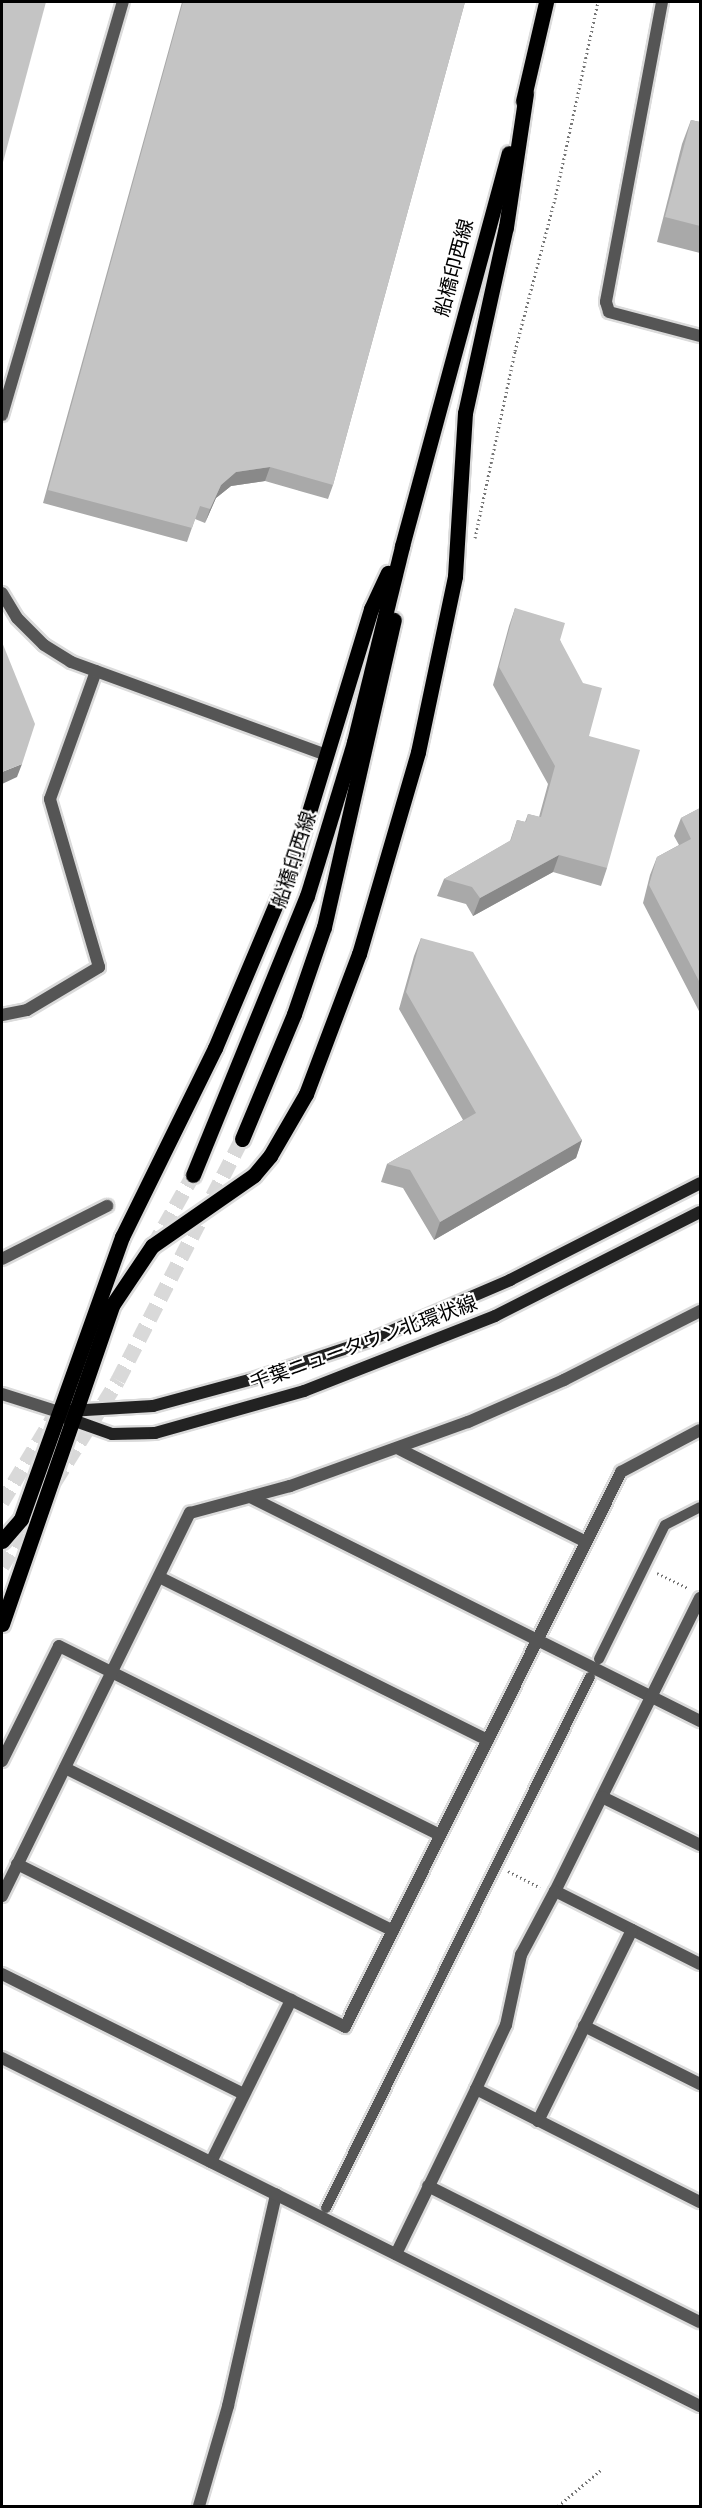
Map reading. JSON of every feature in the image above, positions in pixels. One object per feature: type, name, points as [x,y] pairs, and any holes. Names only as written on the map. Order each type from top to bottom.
[{"type":"main road","name":"船橋印西線","points":[[193,1175],[308,896],[354,742],[402,546],[526,93],[546,2]]},
{"type":"main road","points":[[2,1541],[21,1520],[71,1415],[113,1304],[131,1272],[152,1246],[254,1175],[287,1129],[306,1094],[359,954],[418,752],[455,576],[465,413],[506,227],[526,93]]},
{"type":"main road","name":"船橋印西線","points":[[242,1139],[294,1014],[324,927],[396,613],[402,546]]},
{"type":"main road","points":[[2,1624],[71,1415],[122,1237],[247,973],[294,861],[371,609],[402,546]]},
{"type":"main road","name":"千葉ニュータウン北環状線","points":[[71,1415],[153,1406],[256,1378],[368,1341],[510,1280],[700,1183]]},
{"type":"main road","name":"千葉ニュータウン北環状線","points":[[71,1415],[112,1434],[155,1433],[304,1392],[495,1316],[700,1212]]},
{"type":"street","points":[[3,406],[123,2]]},
{"type":"street","points":[[662,2],[606,302],[609,312],[700,336]]},
{"type":"street","points":[[2,593],[17,618],[44,645],[71,662],[327,755]]},
{"type":"street","points":[[2,1015],[27,1010],[99,967],[50,799],[96,671]]},
{"type":"street","points":[[2,1259],[107,1206]]},
{"type":"street","points":[[2,1896],[190,1513],[250,1497],[397,1448],[564,1380],[700,1311]]},
{"type":"street","points":[[2,1394],[71,1415]]},
{"type":"street","points":[[17,1864],[345,2027],[621,1472],[700,1430]]},
{"type":"street","points":[[397,1448],[586,1542]]},
{"type":"street","points":[[250,1497],[700,1721]]},
{"type":"street","points":[[599,1659],[665,1525],[700,1507]]},
{"type":"street","points":[[159,1577],[488,1740]]},
{"type":"street","points":[[396,2254],[506,2025],[521,1955],[652,1697],[698,1596]]},
{"type":"street","points":[[2,1761],[59,1646],[440,1835]]},
{"type":"street","points":[[326,2208],[590,1677]]},
{"type":"street","points":[[65,1768],[393,1931]]},
{"type":"street","points":[[602,1797],[700,1845]]},
{"type":"street","points":[[555,1892],[700,1964]]},
{"type":"street","points":[[538,2121],[632,1930]]},
{"type":"street","points":[[2,1974],[244,2094]]},
{"type":"street","points":[[211,2162],[291,2000]]},
{"type":"street","points":[[584,2026],[700,2084]]},
{"type":"street","points":[[2,2058],[700,2406]]},
{"type":"street","points":[[476,2089],[700,2202]]},
{"type":"street","points":[[429,2186],[700,2322]]},
{"type":"street","points":[[199,2506],[228,2406],[276,2194]]},
{"type":"path","points":[[475,540],[515,351],[555,199],[598,2]]},
{"type":"path","points":[[644,1567],[698,1596]]},
{"type":"path","points":[[496,1866],[555,1892]]},
{"type":"path","points":[[558,2506],[602,2469]]},
{"type":"building","points":[[2,2],[46,2],[2,166]]},
{"type":"building","points":[[183,2],[465,2],[333,485],[270,467],[236,472],[221,485],[210,509],[200,506],[192,528],[48,490]]},
{"type":"building","points":[[691,120],[700,122],[700,226],[665,217]]},
{"type":"building","points":[[515,608],[565,623],[560,640],[583,683],[602,688],[589,736],[640,750],[607,868],[559,855],[480,898],[472,887],[444,879],[511,840],[517,820],[526,822],[528,814],[541,817],[555,766],[499,667]]},
{"type":"building","points":[[2,642],[35,724],[22,764],[2,772]]},
{"type":"building","points":[[700,808],[700,983],[649,885],[657,857],[691,839],[681,818]]},
{"type":"building","points":[[421,938],[473,952],[582,1140],[440,1222],[410,1170],[387,1164],[476,1113],[406,992]]},
{"type":"tunnel","points":[[55,1481],[118,1380],[242,1139]]},
{"type":"tunnel","points":[[153,1246],[193,1175]]},
{"type":"tunnel","points":[[2,1502],[55,1414]]},
{"type":"tunnel","points":[[2,1566],[39,1506]]}]
